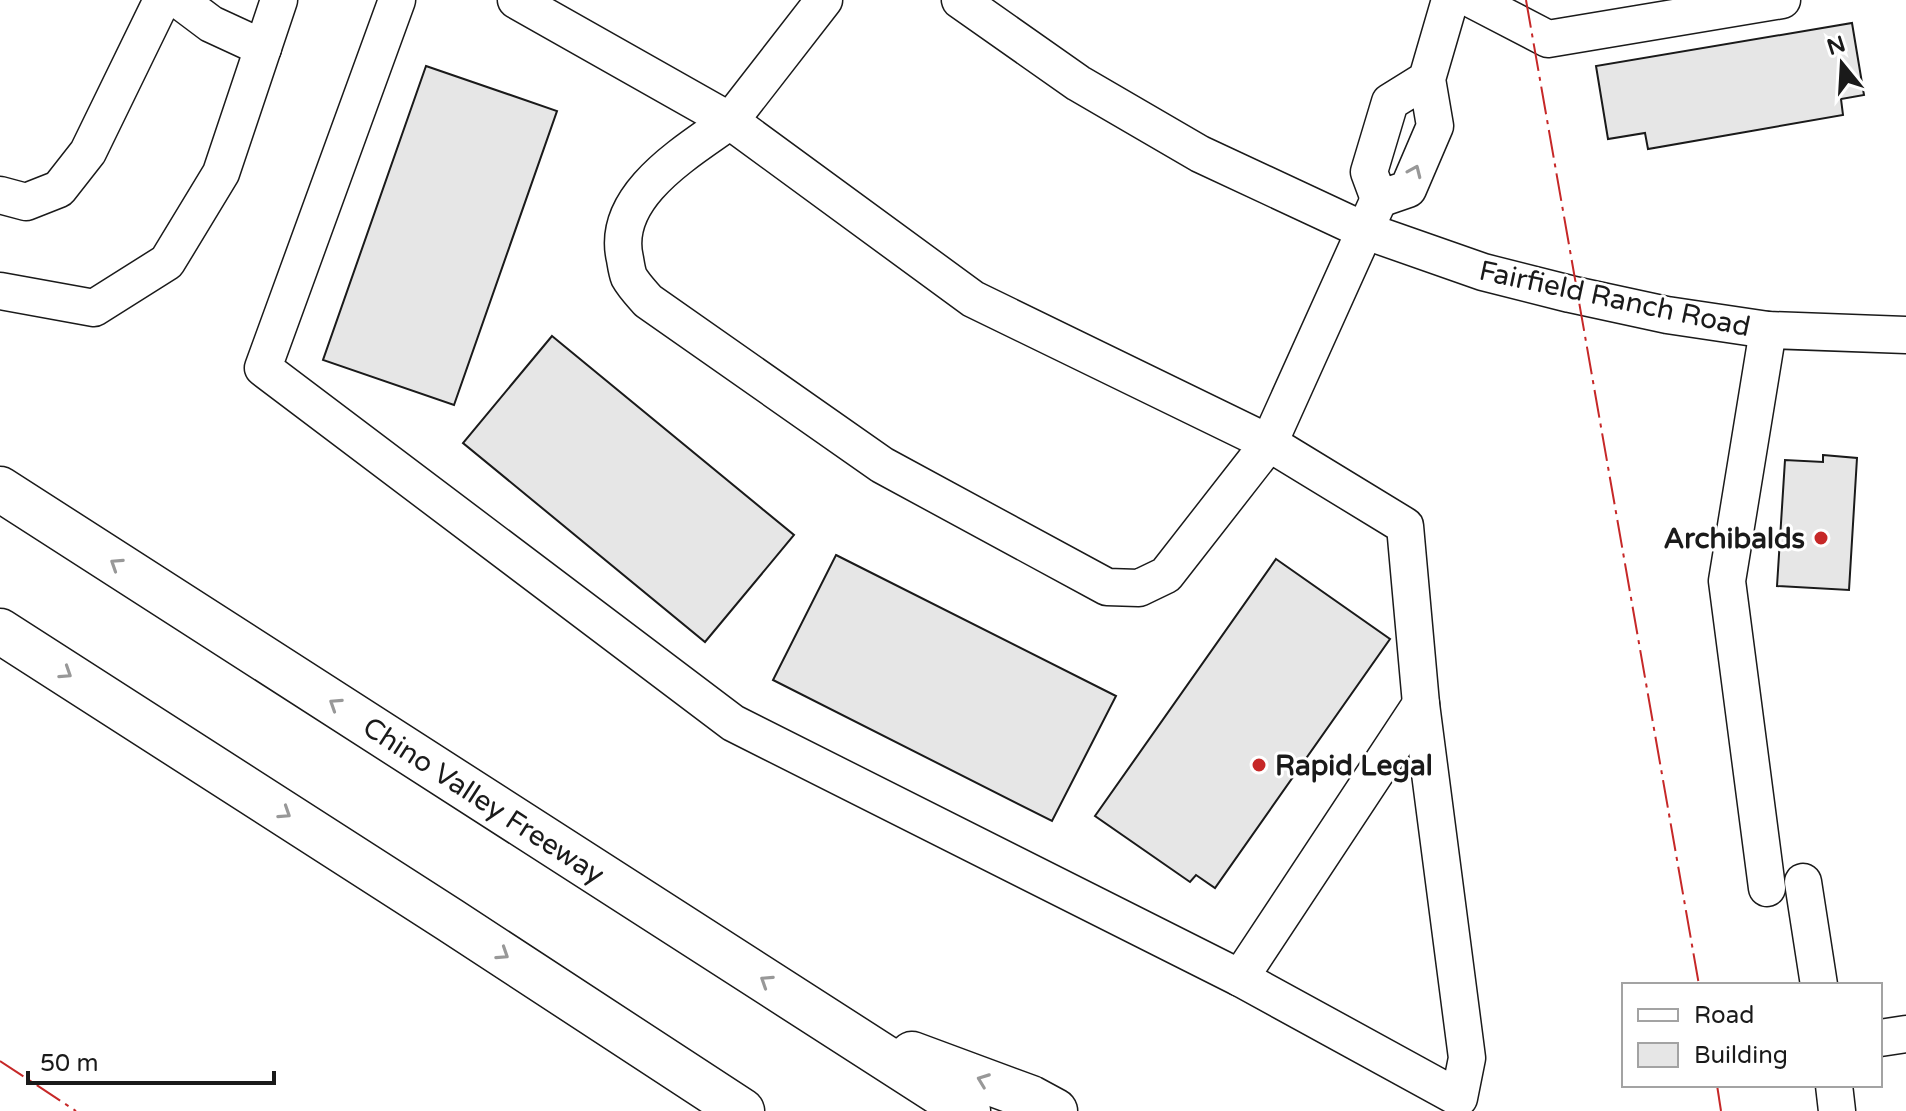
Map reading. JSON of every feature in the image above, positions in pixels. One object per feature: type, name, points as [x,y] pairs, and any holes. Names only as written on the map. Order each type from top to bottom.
[{"type":"highway","name":"Chino Valley Freeway","points":[[0,489],[968,1111]]},
{"type":"highway","points":[[0,631],[742,1111]]},
{"type":"highway","points":[[831,1023],[1031,1098],[1055,1111]]},
{"type":"street","points":[[0,195],[26,202],[59,189],[88,152],[162,0]]},
{"type":"street","points":[[179,0],[211,24],[263,48]]},
{"type":"street","points":[[0,291],[94,308],[167,262],[221,173],[279,0]]},
{"type":"street","points":[[397,0],[263,368],[733,723],[1240,978],[1459,1098],[1467,1058],[1421,704],[1405,526],[1269,443],[973,299],[730,121],[516,0]]},
{"type":"street","points":[[824,0],[730,121],[664,169],[635,203],[624,225],[623,251],[629,276],[648,301],[882,465],[1107,587],[1139,588],[1166,575],[1269,443],[1371,214],[1369,172],[1390,102],[1427,79]]},
{"type":"street","name":"Fairfield Ranch Road","points":[[960,0],[1078,83],[1200,154],[1371,214],[1483,272],[1667,315],[1768,330],[1906,335]]},
{"type":"street","points":[[1371,214],[1408,189],[1435,126],[1427,79],[1450,0]]},
{"type":"street","points":[[1473,0],[1548,39],[1775,1]]},
{"type":"street","points":[[1767,888],[1727,581],[1768,330]]},
{"type":"street","points":[[1240,978],[1421,704]]},
{"type":"street","points":[[1803,882],[1819,983]]},
{"type":"street","points":[[1882,1038],[1906,1034]]},
{"type":"street","points":[[1834,1087],[1837,1111]]},
{"type":"building","points":[[1852,23],[1864,95],[1841,99],[1843,115],[1648,149],[1645,133],[1608,139],[1596,66]]},
{"type":"building","points":[[426,66],[557,111],[454,405],[323,360]]},
{"type":"building","points":[[552,336],[794,535],[705,642],[463,443]]},
{"type":"building","points":[[1823,455],[1857,458],[1849,590],[1777,586],[1785,460],[1823,462]]},
{"type":"building","points":[[836,555],[1116,696],[1052,821],[773,680]]},
{"type":"building","points":[[1276,559],[1390,639],[1215,888],[1196,875],[1190,882],[1095,816]]},
{"type":"power","points":[[1526,0],[1699,983]]},
{"type":"power","points":[[0,1061],[76,1111]]},
{"type":"power","points":[[1717,1087],[1721,1111]]},
{"type":"place","name":"Archibalds","points":[[1821,538]]},
{"type":"place","name":"Rapid Legal","points":[[1259,765]]}]
